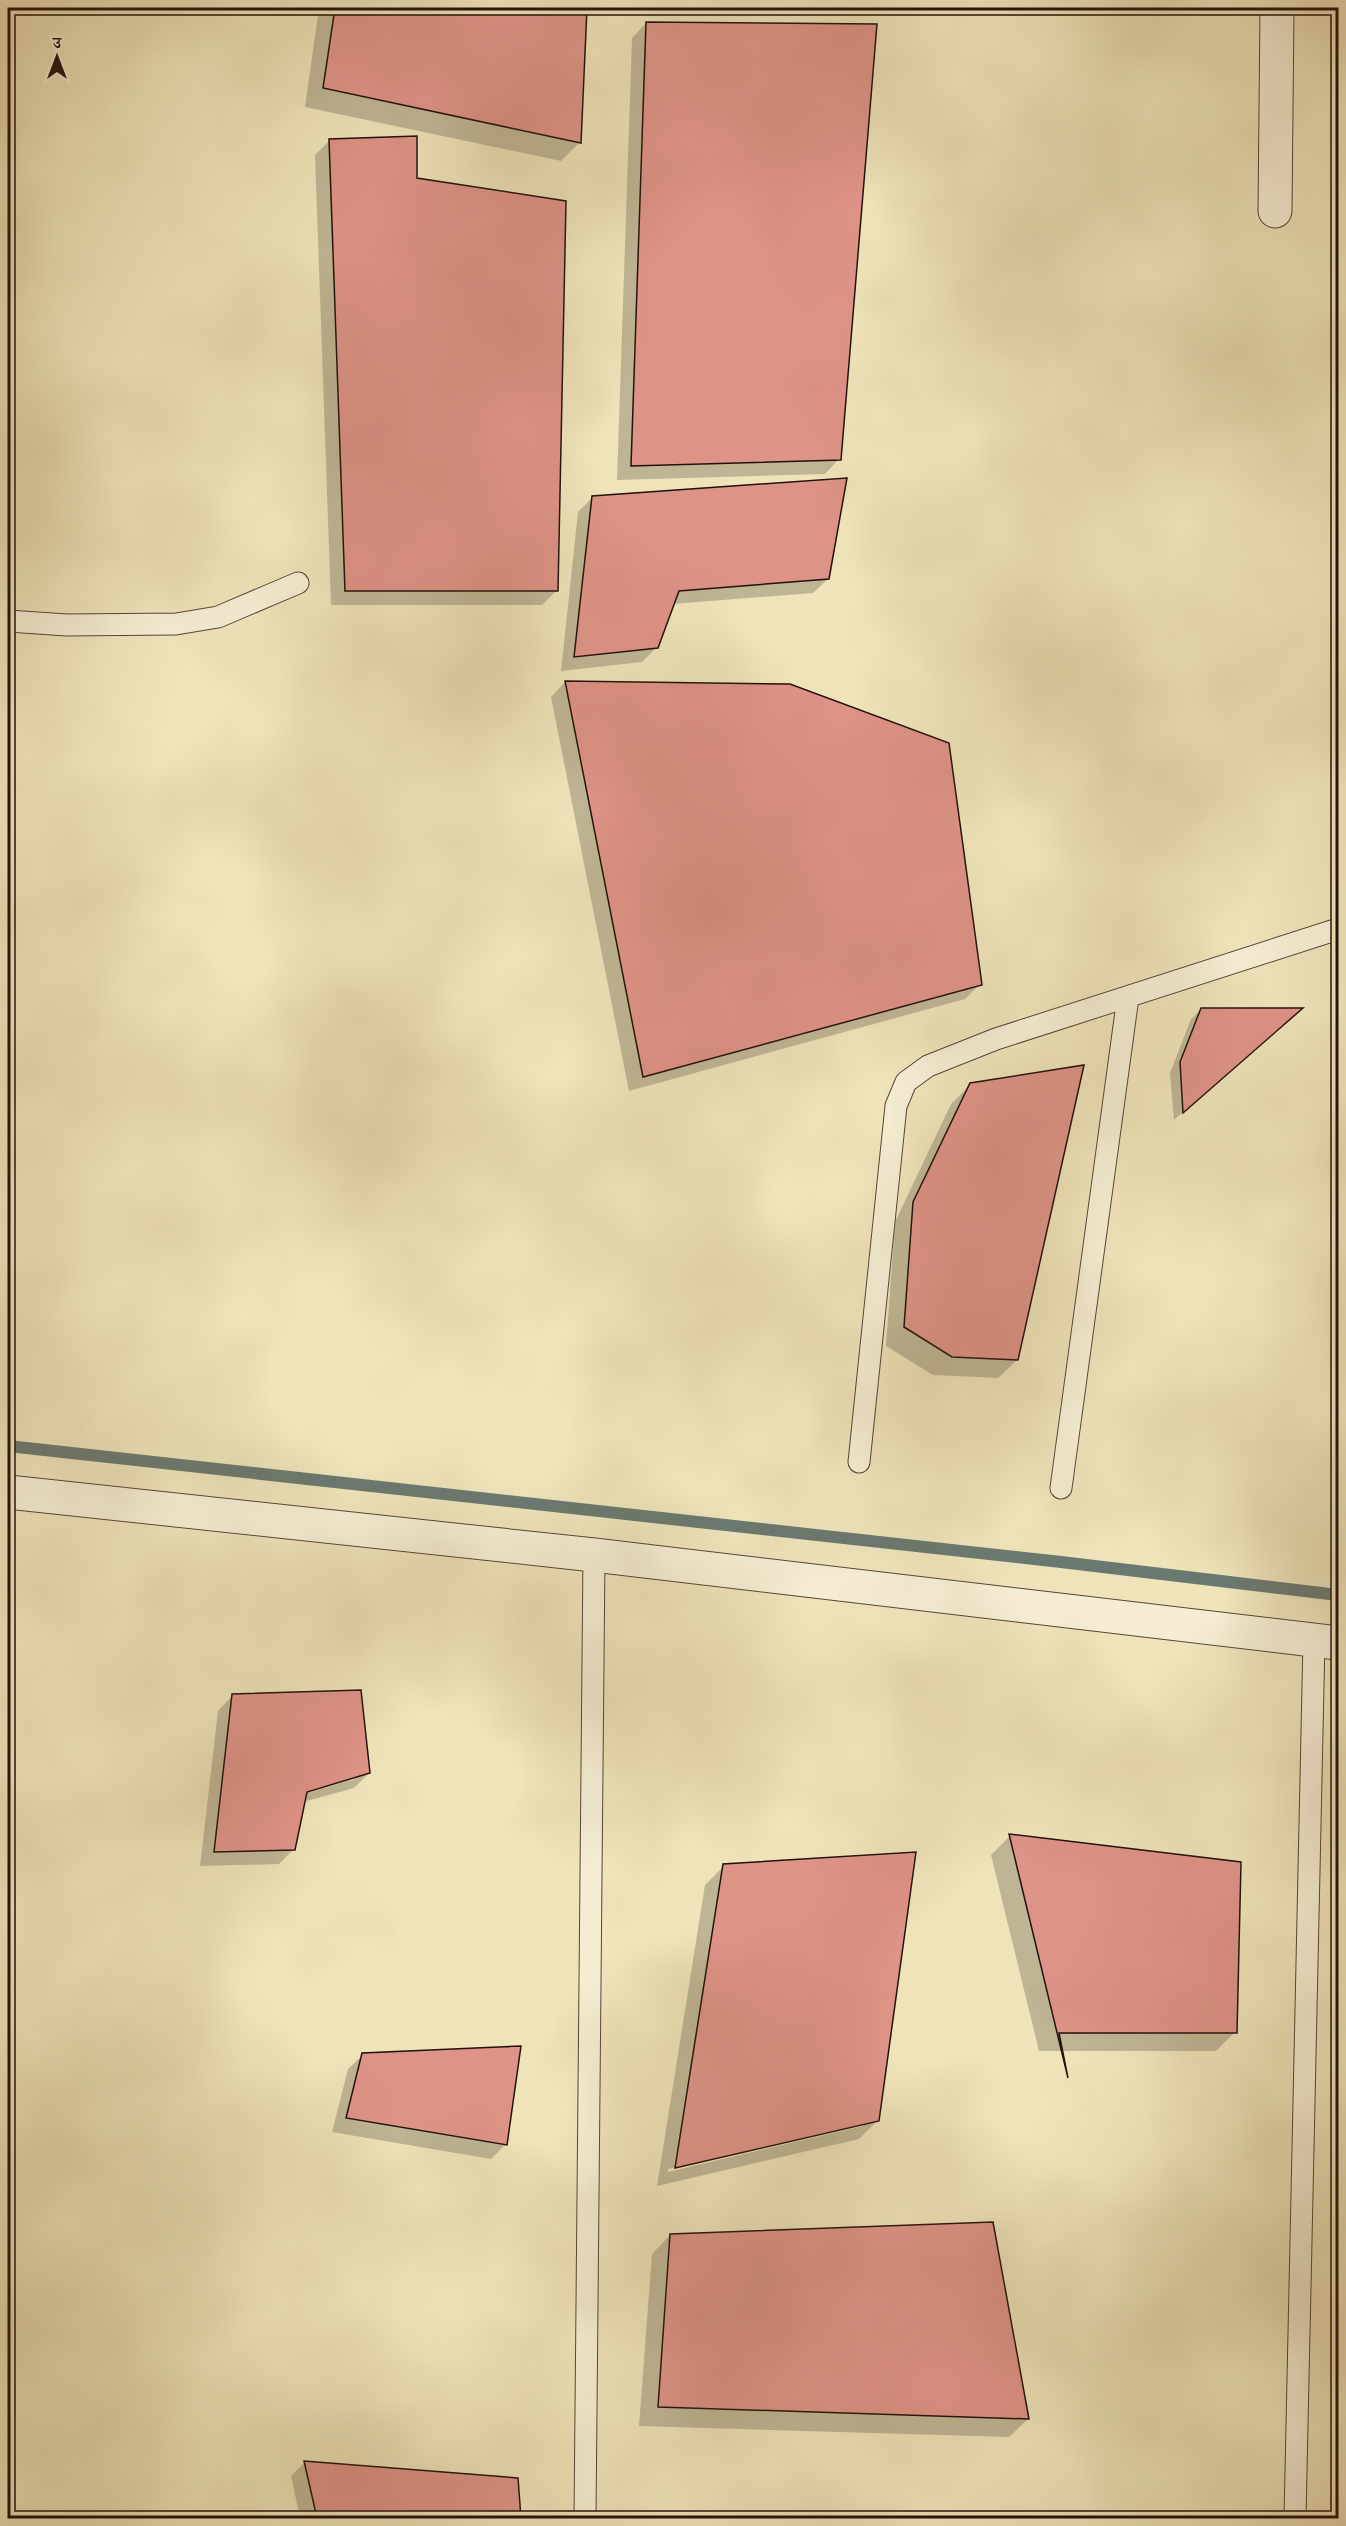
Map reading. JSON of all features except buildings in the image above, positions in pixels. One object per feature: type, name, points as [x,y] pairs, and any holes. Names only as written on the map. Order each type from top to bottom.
[{"type":"street","points":[[1275,211],[1277,8]]},
{"type":"street","points":[[8,1492],[594,1555],[1326,1642]]},
{"type":"lane","points":[[8,621],[67,625],[176,624],[218,617],[298,583]]},
{"type":"lane","points":[[859,1462],[896,1106],[906,1082],[928,1066],[987,1043],[1338,929]]},
{"type":"lane","points":[[1060,1488],[1128,997]]},
{"type":"lane","points":[[585,2518],[594,1555]]},
{"type":"lane","points":[[1295,2518],[1326,1642]]},
{"type":"waterway","points":[[8,1446],[1061,1562],[1338,1595]]}]
